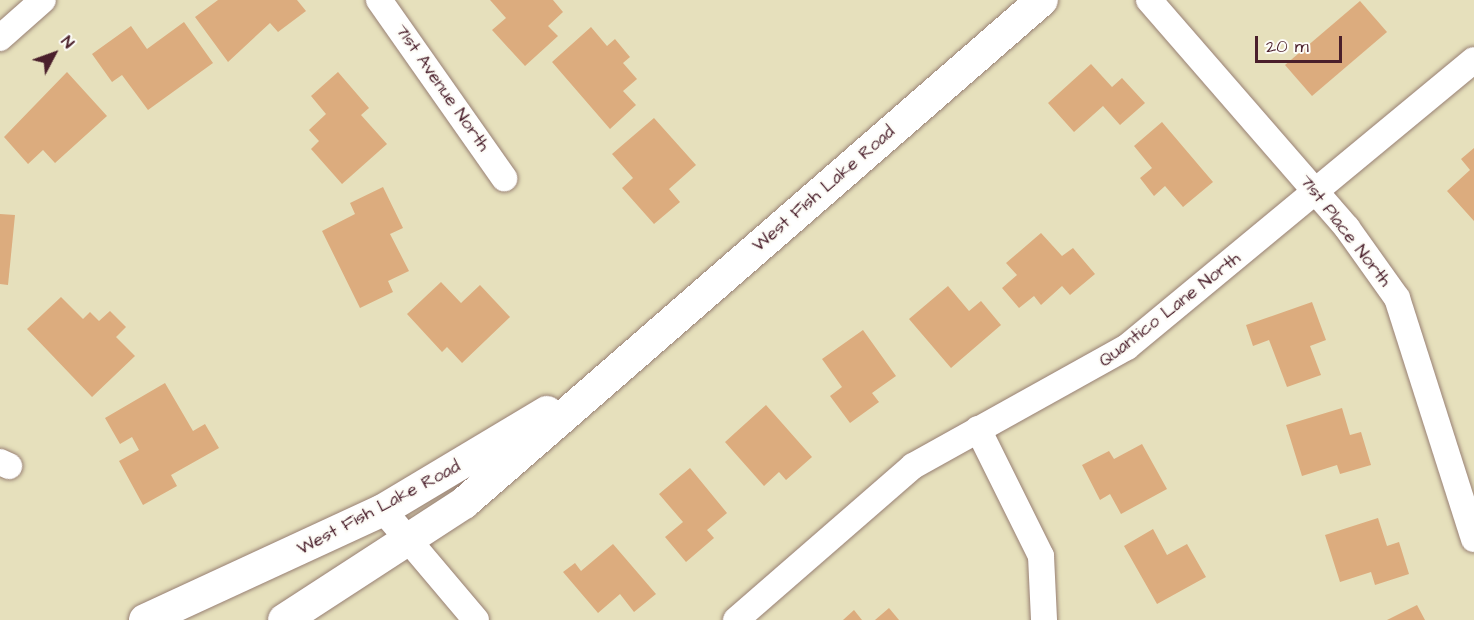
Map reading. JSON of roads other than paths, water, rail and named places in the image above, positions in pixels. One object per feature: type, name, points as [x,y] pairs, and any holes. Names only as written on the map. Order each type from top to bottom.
[{"type":"street","points":[[0,38],[43,0]]},
{"type":"street","name":"71st Avenue North","points":[[379,0],[504,178]]},
{"type":"street","name":"West Fish Lake Road","points":[[284,620],[410,543],[516,460],[603,377],[1042,0]]},
{"type":"street","name":"71st Place North","points":[[1149,0],[1317,193],[1396,298],[1474,539]]},
{"type":"street","name":"Quantico Lane North","points":[[736,620],[914,466],[978,429],[1059,390],[1127,347],[1317,193],[1474,60]]},
{"type":"street","name":"West Fish Lake Road","points":[[144,620],[383,510],[603,377]]},
{"type":"street","points":[[978,429],[1041,556],[1044,620]]},
{"type":"street","points":[[383,510],[476,620]]}]
